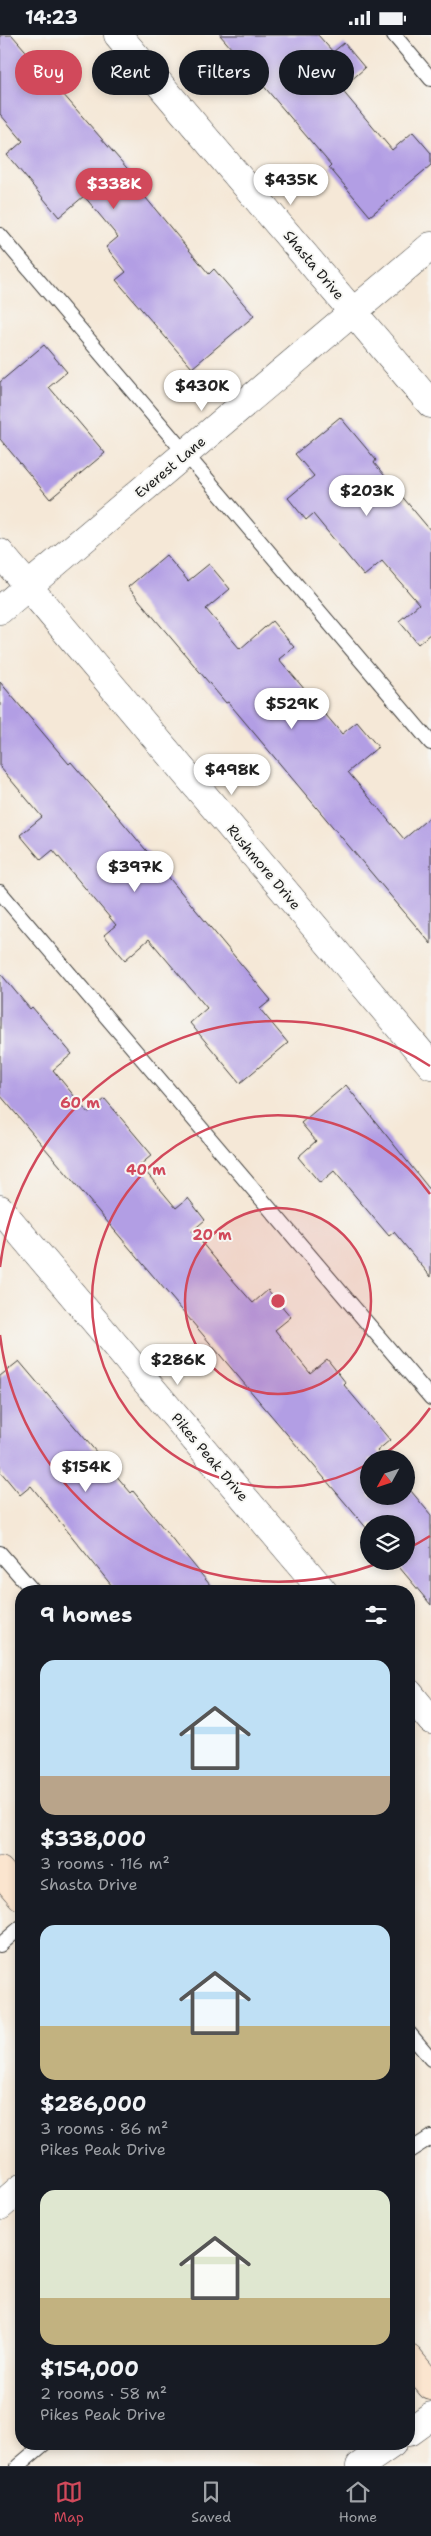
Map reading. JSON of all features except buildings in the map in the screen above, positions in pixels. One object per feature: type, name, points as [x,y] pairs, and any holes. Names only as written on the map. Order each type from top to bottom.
[{"type":"street","name":"Shasta Drive","points":[[118,35],[431,405]]},
{"type":"street","name":"Everest Lane","points":[[0,610],[431,246]]},
{"type":"street","name":"Rushmore Drive","points":[[0,553],[431,1065]]},
{"type":"street","name":"Pikes Peak Drive","points":[[0,1209],[318,1585]]},
{"type":"street","points":[[415,1700],[431,1720]]},
{"type":"street","points":[[0,1871],[15,1889]]},
{"type":"street","points":[[0,2206],[15,2193]]},
{"type":"street","points":[[415,2366],[431,2386]]},
{"type":"street","points":[[415,2428],[431,2416]]},
{"type":"street","points":[[360,2466],[383,2450]]},
{"type":"lane","points":[[394,35],[431,79]]},
{"type":"lane","points":[[0,235],[431,743]]},
{"type":"lane","points":[[0,892],[431,1398]]},
{"type":"lane","points":[[0,1553],[28,1585]]},
{"type":"lane","points":[[0,1945],[15,1932]]},
{"type":"lane","points":[[415,2040],[431,2059]]},
{"type":"lane","points":[[415,2147],[431,2137]]},
{"type":"lane","points":[[18,2466],[37,2450]]}]
